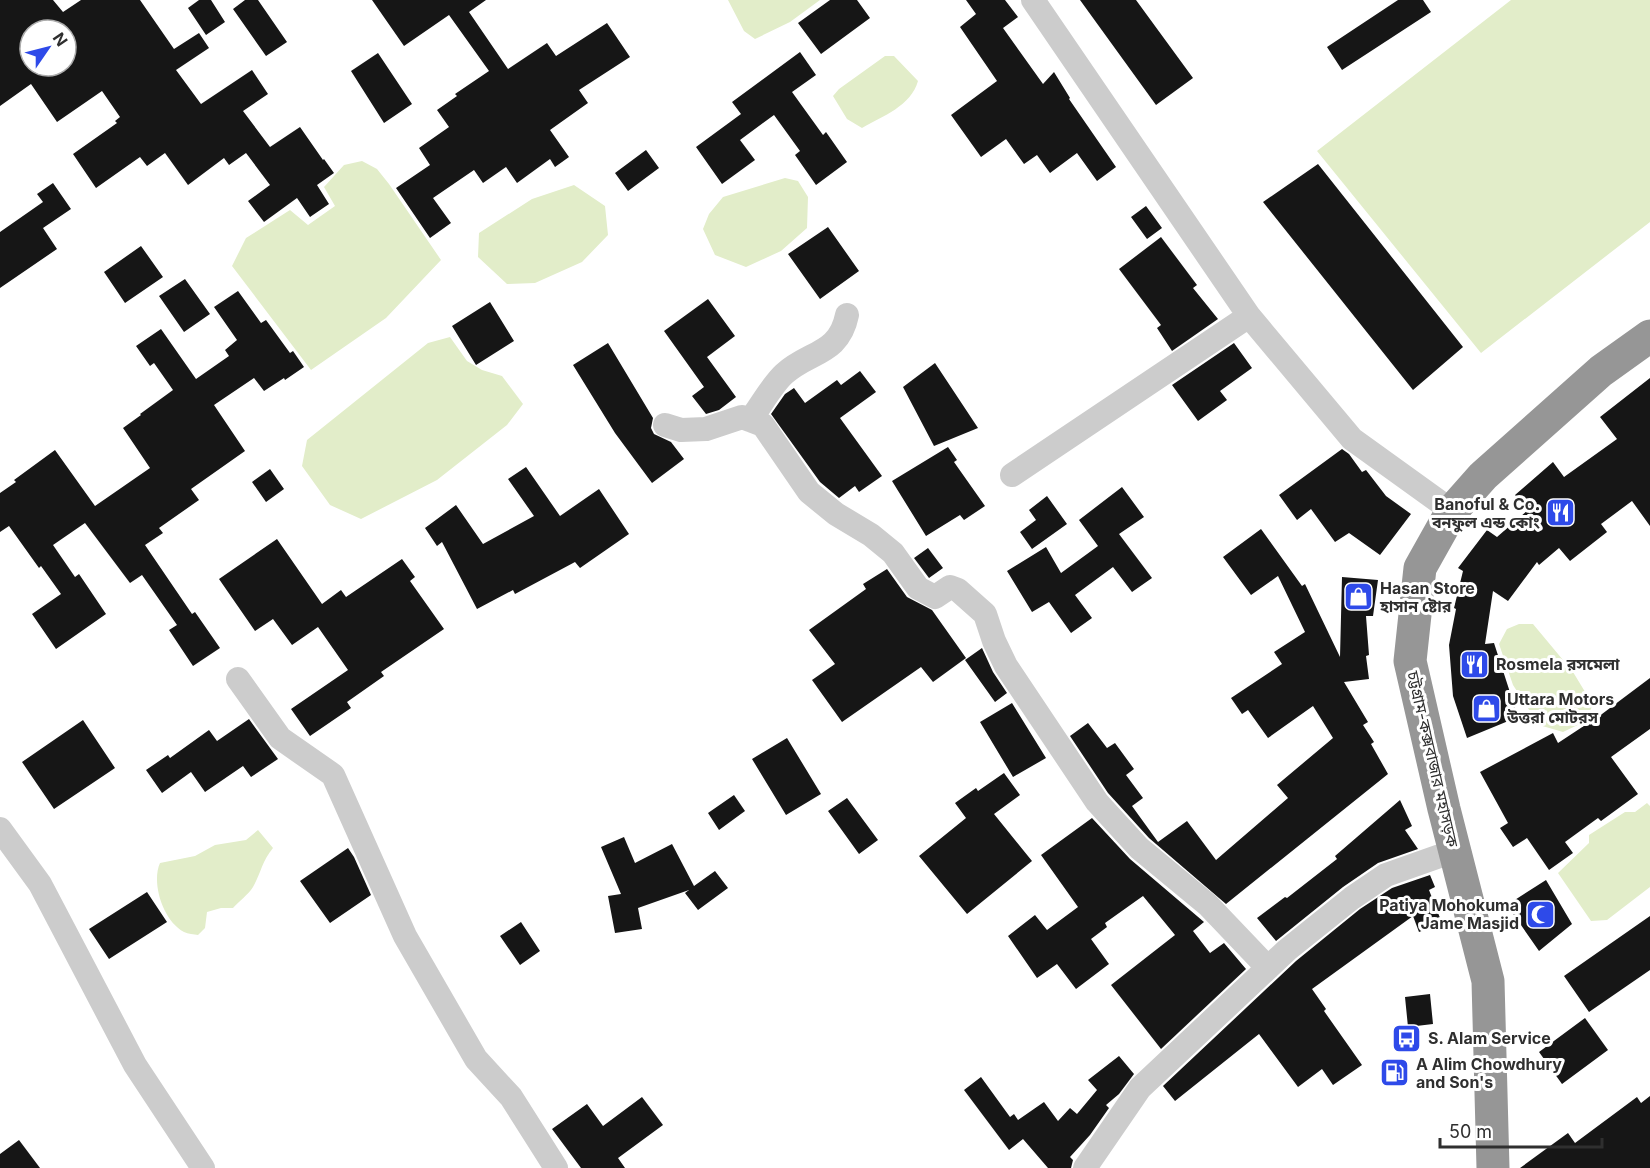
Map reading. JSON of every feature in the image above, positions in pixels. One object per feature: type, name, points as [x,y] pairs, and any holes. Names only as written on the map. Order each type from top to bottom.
[{"type":"highway","name":"চট্টগ্রাম-কক্সবাজার মহাসড়ক","points":[[1493,1168],[1488,981],[1454,851],[1410,661],[1420,568],[1452,511],[1483,476],[1592,378],[1650,336]]},
{"type":"street","points":[[1033,0],[1249,316],[1352,439],[1452,511]]},
{"type":"street","points":[[750,420],[783,375],[838,339],[847,315]]},
{"type":"street","points":[[1012,475],[1249,316]]},
{"type":"street","points":[[665,425],[681,430],[706,429],[742,417],[764,425],[809,492],[836,514],[871,535],[892,554],[918,588],[935,597],[950,588],[958,590],[985,614],[1006,666],[1097,802],[1139,848],[1208,904],[1268,968]]},
{"type":"street","points":[[238,679],[280,738],[333,776],[405,936],[476,1059],[511,1097],[556,1168]]},
{"type":"street","points":[[0,829],[40,884],[135,1065],[202,1168]]},
{"type":"street","points":[[1085,1168],[1140,1088],[1268,968],[1352,898],[1386,875],[1454,851]]},
{"type":"shaded area","points":[[728,0],[820,0],[790,22],[755,39],[744,31]]},
{"type":"shaded area","points":[[1511,0],[1650,0],[1650,222],[1481,353],[1317,151]]},
{"type":"shaded area","points":[[885,56],[894,56],[918,81],[903,104],[862,128],[847,119],[833,96],[839,89]]},
{"type":"shaded area","points":[[362,161],[377,169],[389,184],[441,260],[386,318],[311,370],[232,266],[246,238],[290,210],[308,225],[335,206],[324,187],[344,165]]},
{"type":"shaded area","points":[[785,178],[798,181],[808,197],[807,228],[781,251],[746,267],[715,255],[703,229],[709,214],[723,197]]},
{"type":"shaded area","points":[[574,185],[605,206],[608,235],[582,262],[535,283],[507,284],[478,257],[479,233],[532,199]]},
{"type":"shaded area","points":[[450,337],[467,361],[482,370],[502,376],[523,404],[507,425],[437,480],[361,519],[330,505],[302,466],[307,440],[428,343]]},
{"type":"shaded area","points":[[1519,624],[1533,624],[1573,672],[1593,705],[1584,722],[1563,732],[1539,725],[1513,685],[1499,644],[1507,629]]},
{"type":"shaded area","points":[[1647,803],[1650,806],[1650,887],[1607,920],[1591,921],[1558,873],[1589,843],[1589,835],[1625,812],[1635,812]]},
{"type":"shaded area","points":[[258,830],[273,848],[251,890],[233,908],[221,908],[207,912],[205,928],[198,935],[186,933],[177,927],[165,911],[158,891],[160,863],[195,856],[215,845],[246,840]]},
{"type":"building","points":[[0,0],[53,0],[63,12],[81,0],[140,0],[174,49],[199,33],[209,48],[176,70],[201,104],[252,70],[268,94],[243,111],[270,147],[300,127],[334,173],[317,185],[329,204],[310,217],[297,198],[264,222],[248,201],[270,185],[246,153],[229,165],[224,158],[188,185],[165,153],[147,166],[140,157],[96,188],[73,154],[117,123],[115,121],[120,117],[102,91],[57,122],[31,84],[0,106]]},
{"type":"building","points":[[199,0],[211,0],[225,22],[206,35],[188,8]]},
{"type":"building","points":[[245,0],[258,0],[287,42],[266,56],[233,9]]},
{"type":"building","points":[[372,0],[486,0],[469,12],[508,69],[547,43],[556,56],[607,23],[630,57],[579,90],[588,103],[550,130],[569,157],[555,167],[550,159],[517,183],[506,167],[483,183],[474,170],[433,198],[451,223],[430,238],[396,188],[430,165],[419,148],[449,127],[437,110],[457,96],[455,94],[489,71],[449,15],[404,46]]},
{"type":"building","points":[[830,0],[857,0],[870,18],[821,54],[798,23]]},
{"type":"building","points":[[966,0],[1005,0],[1018,17],[1003,28],[1043,84],[1054,72],[1069,99],[1116,167],[1097,181],[1077,153],[1050,173],[1037,155],[1024,164],[1006,139],[981,157],[951,115],[997,81],[960,27],[976,14]]},
{"type":"building","points":[[1080,0],[1136,0],[1193,78],[1156,105]]},
{"type":"building","points":[[1398,0],[1423,0],[1431,12],[1342,70],[1327,47]]},
{"type":"building","points":[[800,52],[816,75],[792,92],[823,135],[826,132],[847,162],[816,185],[795,155],[800,151],[774,115],[740,140],[755,160],[722,184],[696,147],[741,114],[732,102]]},
{"type":"building","points":[[378,53],[412,104],[384,123],[351,71]]},
{"type":"building","points":[[646,150],[659,168],[628,191],[615,173]]},
{"type":"building","points":[[1318,164],[1463,347],[1413,390],[1263,202]]},
{"type":"building","points":[[53,183],[71,209],[43,228],[57,249],[0,288],[0,232],[43,202],[37,194]]},
{"type":"building","points":[[1146,206],[1162,228],[1147,239],[1131,217]]},
{"type":"building","points":[[828,227],[859,271],[820,299],[788,254]]},
{"type":"building","points":[[1161,237],[1197,285],[1193,288],[1218,319],[1172,351],[1157,328],[1161,325],[1119,269]]},
{"type":"building","points":[[141,246],[163,277],[125,303],[104,272]]},
{"type":"building","points":[[185,279],[210,314],[184,332],[159,296]]},
{"type":"building","points":[[238,291],[261,323],[266,320],[290,353],[293,351],[304,367],[264,391],[254,378],[214,405],[245,451],[191,489],[199,500],[159,528],[163,533],[145,545],[192,614],[195,612],[220,648],[193,666],[169,630],[177,625],[142,575],[130,583],[85,523],[53,545],[75,577],[79,574],[106,614],[56,649],[32,614],[61,594],[9,526],[0,532],[0,493],[55,450],[95,506],[150,468],[123,428],[173,390],[154,363],[150,366],[136,346],[161,329],[196,379],[229,356],[225,350],[237,340],[214,307]]},
{"type":"building","points":[[708,299],[735,336],[707,357],[736,397],[719,410],[706,414],[692,396],[704,387],[664,331]]},
{"type":"building","points":[[490,302],[514,341],[476,365],[452,326]]},
{"type":"building","points":[[608,343],[653,418],[651,428],[654,434],[671,442],[684,459],[652,483],[615,433],[573,365]]},
{"type":"building","points":[[1234,343],[1252,368],[1220,391],[1227,400],[1198,421],[1172,385]]},
{"type":"building","points":[[935,363],[978,428],[934,446],[903,387]]},
{"type":"building","points":[[860,371],[876,392],[840,418],[882,476],[859,492],[855,486],[839,498],[820,482],[771,414],[785,394],[794,388],[805,403],[837,380],[841,385]]},
{"type":"building","points":[[1650,378],[1650,526],[1632,501],[1601,524],[1607,532],[1570,561],[1559,548],[1539,565],[1537,562],[1508,601],[1493,591],[1485,644],[1494,643],[1518,717],[1467,738],[1453,696],[1449,645],[1456,609],[1454,608],[1463,571],[1458,568],[1487,530],[1497,537],[1528,510],[1515,495],[1553,462],[1564,477],[1617,439],[1600,417]]},
{"type":"building","points":[[948,447],[957,460],[954,462],[985,506],[964,520],[960,515],[926,536],[892,481]]},
{"type":"building","points":[[1342,449],[1349,454],[1362,472],[1366,470],[1386,496],[1411,514],[1380,555],[1349,533],[1335,542],[1311,509],[1297,520],[1279,495]]},
{"type":"building","points":[[526,467],[560,516],[599,489],[629,534],[580,568],[575,562],[515,594],[513,590],[477,609],[442,542],[437,546],[425,528],[456,505],[483,544],[534,516],[508,479]]},
{"type":"building","points":[[270,469],[284,489],[266,502],[252,482]]},
{"type":"building","points":[[1122,487],[1144,517],[1119,534],[1152,578],[1132,592],[1113,567],[1075,595],[1092,618],[1071,633],[1049,602],[1032,612],[1007,571],[1046,547],[1061,573],[1098,546],[1079,520]]},
{"type":"building","points":[[1047,496],[1067,524],[1032,549],[1020,532],[1036,520],[1029,510]]},
{"type":"building","points":[[1261,529],[1302,586],[1305,584],[1340,657],[1342,577],[1378,580],[1373,616],[1366,616],[1369,655],[1366,656],[1369,679],[1344,682],[1368,722],[1363,725],[1374,742],[1371,744],[1388,774],[1226,904],[1149,838],[1108,793],[1070,736],[1088,723],[1107,748],[1115,743],[1134,769],[1126,775],[1143,798],[1132,806],[1158,842],[1187,821],[1216,860],[1288,798],[1277,785],[1333,738],[1313,706],[1268,738],[1248,710],[1242,714],[1231,698],[1282,664],[1274,652],[1305,632],[1278,576],[1251,595],[1223,557]]},
{"type":"building","points":[[277,539],[322,604],[341,590],[346,597],[402,559],[415,577],[410,581],[444,629],[381,672],[384,676],[347,702],[351,708],[310,736],[291,709],[348,670],[318,627],[292,645],[273,619],[255,631],[219,579]]},
{"type":"building","points":[[928,548],[943,568],[929,578],[914,558]]},
{"type":"building","points":[[887,569],[907,597],[932,610],[966,658],[933,682],[921,667],[842,722],[812,680],[835,664],[809,630],[866,589],[863,584]]},
{"type":"building","points":[[982,648],[993,672],[1007,693],[995,702],[965,660]]},
{"type":"building","points":[[1650,678],[1650,729],[1611,757],[1638,794],[1601,821],[1598,818],[1565,842],[1573,853],[1549,870],[1527,838],[1513,847],[1500,828],[1508,823],[1480,772],[1553,733],[1558,743]]},
{"type":"building","points":[[1012,703],[1046,758],[1013,777],[980,722]]},
{"type":"building","points":[[249,719],[278,759],[251,777],[243,766],[205,792],[191,772],[162,793],[146,770],[168,755],[170,758],[209,730],[217,741]]},
{"type":"building","points":[[83,720],[115,768],[54,809],[22,762]]},
{"type":"building","points":[[787,738],[821,794],[786,815],[752,759]]},
{"type":"building","points":[[1004,773],[1020,795],[994,814],[1032,861],[967,914],[919,856],[966,818],[955,803],[976,788],[978,791]]},
{"type":"building","points":[[734,795],[745,811],[719,830],[708,813]]},
{"type":"building","points":[[847,798],[878,840],[859,854],[828,811]]},
{"type":"building","points":[[1400,800],[1412,826],[1405,830],[1418,849],[1378,863],[1343,887],[1276,941],[1257,918],[1337,859],[1335,856]]},
{"type":"building","points":[[1092,818],[1130,859],[1204,922],[1193,931],[1210,953],[1224,943],[1246,969],[1161,1049],[1111,985],[1175,935],[1143,896],[1105,923],[1107,927],[1091,939],[1109,964],[1076,989],[1057,964],[1037,978],[1008,936],[1035,915],[1047,930],[1078,907],[1041,855]]},
{"type":"building","points":[[624,837],[635,863],[672,844],[694,886],[715,871],[728,888],[698,910],[685,893],[689,890],[638,908],[642,929],[615,933],[608,896],[621,894],[601,847]]},
{"type":"building","points":[[348,848],[371,895],[330,923],[300,881]]},
{"type":"building","points":[[1430,875],[1435,887],[1429,890],[1442,923],[1419,932],[1413,916],[1312,989],[1326,1009],[1324,1011],[1362,1065],[1333,1085],[1322,1069],[1298,1087],[1259,1034],[1175,1101],[1163,1086],[1296,961],[1360,909],[1392,888]]},
{"type":"building","name":"Patiya Mohokuma Jame Masjid","points":[[1546,880],[1572,924],[1539,951],[1507,905]]},
{"type":"building","points":[[147,892],[167,922],[109,959],[89,929]]},
{"type":"building","points":[[1650,916],[1650,970],[1589,1012],[1564,976]]},
{"type":"building","points":[[521,922],[540,951],[520,965],[500,936]]},
{"type":"building","points":[[1430,994],[1433,1024],[1408,1027],[1405,997]]},
{"type":"building","points":[[1585,1018],[1608,1050],[1562,1084],[1539,1052]]},
{"type":"building","points":[[1119,1056],[1134,1074],[1119,1094],[1106,1105],[1109,1108],[1090,1135],[1070,1157],[1073,1160],[1071,1168],[1048,1168],[1023,1139],[1009,1150],[964,1090],[981,1077],[1010,1117],[1014,1114],[1018,1120],[1044,1102],[1058,1121],[1070,1108],[1077,1114],[1097,1090],[1088,1080]]},
{"type":"building","points":[[1650,1096],[1650,1168],[1520,1168],[1568,1133],[1575,1143],[1637,1097],[1641,1103]]},
{"type":"building","points":[[642,1097],[663,1125],[618,1158],[625,1168],[581,1168],[552,1129],[587,1104],[603,1126]]},
{"type":"building","points":[[19,1140],[40,1168],[0,1168],[0,1154]]},
{"type":"place","name":"Banoful & Co. বনফুল এন্ড কোং","points":[[1561,513]]},
{"type":"place","name":"Hasan Store হাসান ষ্টোর","points":[[1359,597]]},
{"type":"place","name":"Rosmela রসমেলা","points":[[1475,664]]},
{"type":"place","name":"Uttara Motors উত্তরা মোটরস","points":[[1486,708]]},
{"type":"place","name":"Patiya Mohokuma Jame Masjid","points":[[1540,914]]},
{"type":"place","name":"S. Alam Service","points":[[1407,1038]]},
{"type":"place","name":"A Alim Chowdhury and Son's","points":[[1395,1073]]}]
